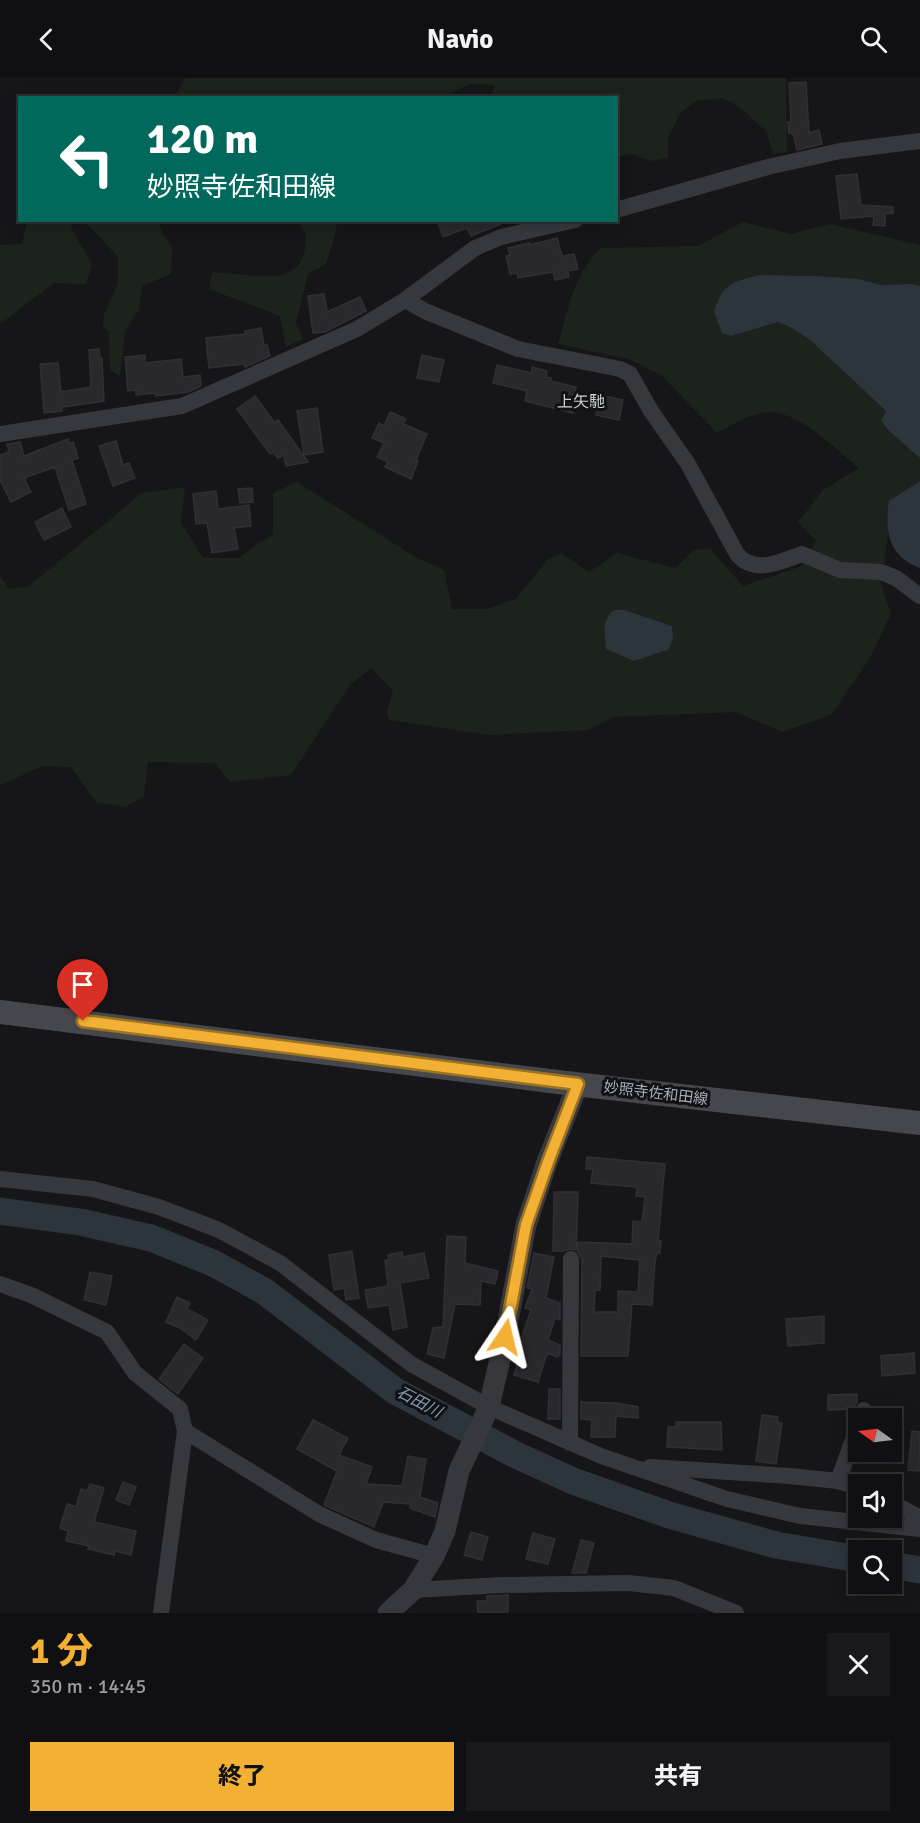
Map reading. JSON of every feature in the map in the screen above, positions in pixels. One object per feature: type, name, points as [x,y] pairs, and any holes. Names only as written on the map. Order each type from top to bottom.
[{"type":"main road","name":"妙照寺佐和田線","points":[[0,1012],[578,1084],[920,1123]]},
{"type":"street","points":[[618,209],[768,166],[840,151],[920,141]]},
{"type":"street","points":[[0,434],[182,405],[357,329],[405,300],[475,248],[501,237],[565,222]]},
{"type":"street","points":[[405,300],[428,312],[518,349],[620,369],[630,375],[651,411],[688,464],[736,554],[743,561],[764,566],[802,554],[840,570],[881,572],[896,578],[920,596]]},
{"type":"street","points":[[388,1613],[413,1590],[434,1556],[445,1531],[462,1464],[487,1411],[526,1225],[578,1084]]},
{"type":"street","points":[[0,1179],[93,1189],[159,1207],[219,1230],[280,1263],[411,1364],[487,1411],[630,1466],[727,1499],[800,1516],[920,1529]]},
{"type":"street","points":[[570,1443],[571,1259]]},
{"type":"street","points":[[0,1284],[31,1295],[107,1332],[135,1373],[180,1409],[186,1431],[161,1613]]},
{"type":"street","points":[[186,1431],[319,1514],[376,1540],[434,1556]]},
{"type":"street","points":[[838,1481],[848,1454]]},
{"type":"street","points":[[630,1466],[790,1476],[848,1484]]},
{"type":"street","points":[[902,1508],[920,1518]]},
{"type":"street","points":[[413,1590],[501,1585],[628,1583],[674,1588],[736,1613]]},
{"type":"shaded area","points":[[185,78],[786,78],[787,152],[773,154],[766,131],[741,108],[723,98],[695,101],[680,114],[668,138],[668,158],[652,161],[632,154],[618,157],[618,96],[492,96],[494,85],[470,84],[445,96],[175,96]]},
{"type":"shaded area","points":[[27,222],[73,222],[71,228],[92,264],[86,284],[54,283],[0,324],[0,245],[22,244]]},
{"type":"shaded area","points":[[83,222],[159,222],[162,233],[172,247],[171,274],[142,286],[139,310],[125,331],[120,376],[110,370],[109,332],[103,327],[104,315],[118,283],[118,257]]},
{"type":"shaded area","points":[[299,222],[337,222],[326,264],[308,274],[296,323],[303,339],[286,347],[280,316],[209,289],[212,273],[275,276],[287,273],[296,267],[304,255],[306,234]]},
{"type":"shaded area","points":[[743,222],[791,234],[830,224],[920,245],[920,286],[882,285],[859,279],[817,276],[759,275],[722,333],[731,336],[778,322],[792,328],[810,340],[886,411],[881,421],[920,458],[920,481],[887,512],[888,535],[881,584],[891,614],[870,658],[832,714],[783,732],[736,712],[614,717],[588,730],[490,735],[389,720],[387,712],[393,690],[371,668],[350,685],[291,775],[231,782],[214,763],[148,762],[144,796],[125,807],[96,802],[71,767],[43,766],[0,785],[0,576],[9,589],[29,586],[142,493],[185,487],[181,523],[203,558],[238,558],[273,534],[273,493],[297,482],[417,558],[444,570],[452,609],[487,609],[516,599],[547,560],[561,553],[589,572],[617,553],[675,568],[694,550],[710,549],[743,586],[802,566],[816,541],[798,522],[823,490],[859,468],[817,433],[793,418],[781,414],[769,412],[756,414],[717,433],[661,375],[629,359],[558,344],[578,281],[584,269],[601,248],[698,246]],"holes":[[[614,610],[624,610],[672,626],[668,650],[634,661]]]},
{"type":"shaded area","points":[[759,275],[817,276],[859,279],[882,285],[920,286],[920,458],[881,421],[886,411],[810,340],[792,328],[778,322],[731,336],[722,333],[714,312],[721,295],[729,286]]},
{"type":"shaded area","points":[[920,481],[920,568],[901,557],[895,550],[887,523],[889,501]]},
{"type":"shaded area","points":[[614,610],[624,610],[672,626],[673,639],[668,650],[634,661],[606,649],[605,623]]},
{"type":"building","points":[[806,82],[809,133],[819,130],[822,144],[797,150],[793,133],[789,133],[788,122],[791,122],[789,83]]},
{"type":"building","points":[[857,174],[861,205],[893,207],[893,213],[885,214],[885,226],[873,225],[874,216],[841,219],[836,176]]},
{"type":"building","points":[[438,222],[506,222],[471,236],[467,228],[443,237]]},
{"type":"building","points":[[557,238],[562,256],[574,254],[578,269],[568,271],[569,277],[555,280],[553,272],[518,278],[517,273],[510,274],[506,256],[510,255],[508,248]]},
{"type":"building","points":[[324,294],[327,312],[360,297],[366,311],[325,332],[313,333],[308,296]]},
{"type":"building","points":[[261,328],[264,345],[267,345],[270,356],[245,367],[245,364],[209,368],[206,338],[246,334],[245,331]]},
{"type":"building","points":[[99,349],[100,358],[102,358],[104,401],[62,407],[62,411],[44,413],[40,364],[58,363],[61,392],[91,387],[89,350]]},
{"type":"building","points":[[145,355],[145,363],[181,359],[183,377],[200,375],[201,386],[188,392],[156,396],[156,393],[136,395],[136,390],[128,391],[125,357]]},
{"type":"building","points":[[422,355],[444,360],[439,382],[417,378]]},
{"type":"building","points":[[497,365],[531,373],[532,367],[547,371],[546,377],[551,378],[551,381],[576,387],[575,392],[578,393],[573,413],[525,401],[527,391],[493,383]]},
{"type":"building","points":[[255,396],[275,423],[278,420],[308,462],[286,466],[284,455],[278,458],[273,452],[270,454],[237,409]]},
{"type":"building","points":[[605,396],[623,400],[619,420],[596,415],[599,403],[603,404]]},
{"type":"building","points":[[317,408],[323,452],[304,455],[297,411]]},
{"type":"building","points":[[390,412],[406,419],[403,424],[427,434],[411,479],[385,467],[388,462],[377,457],[384,443],[372,438],[379,423],[384,426]]},
{"type":"building","points":[[68,439],[69,443],[73,442],[78,458],[72,460],[86,504],[69,510],[55,467],[24,478],[31,492],[11,502],[0,480],[0,455],[9,452],[7,444],[20,442],[24,456]]},
{"type":"building","points":[[116,441],[123,465],[129,463],[135,478],[113,486],[99,446]]},
{"type":"building","points":[[252,488],[253,502],[240,503],[238,489]]},
{"type":"building","points":[[216,491],[218,509],[249,505],[251,526],[234,528],[238,549],[212,553],[207,523],[196,524],[193,494]]},
{"type":"building","points":[[62,508],[71,527],[44,540],[35,522]]},
{"type":"building","points":[[587,1157],[665,1164],[658,1241],[661,1241],[660,1253],[657,1253],[655,1261],[652,1305],[632,1304],[628,1356],[581,1356],[582,1259],[577,1250],[577,1242],[632,1244],[633,1221],[642,1222],[645,1197],[636,1196],[637,1187],[591,1183],[593,1169],[586,1169]],"holes":[[[601,1256],[640,1260],[638,1292],[618,1291],[618,1312],[594,1312],[595,1290],[600,1290]]]},
{"type":"building","points":[[554,1192],[578,1192],[576,1250],[553,1251]]},
{"type":"building","points":[[447,1236],[466,1237],[465,1263],[498,1271],[495,1284],[481,1281],[480,1305],[455,1304],[444,1358],[427,1354],[433,1328],[443,1327]]},
{"type":"building","points":[[352,1251],[359,1298],[346,1300],[344,1288],[334,1290],[329,1255]]},
{"type":"building","points":[[402,1252],[403,1257],[424,1253],[429,1278],[400,1283],[407,1327],[393,1330],[389,1305],[368,1308],[365,1290],[388,1286],[385,1260],[389,1260],[388,1255]]},
{"type":"building","points":[[534,1253],[554,1257],[546,1298],[560,1303],[560,1320],[555,1318],[548,1340],[560,1345],[560,1353],[558,1357],[547,1353],[538,1382],[514,1375],[524,1343],[520,1342],[531,1310],[525,1308],[532,1289],[527,1288]]},
{"type":"building","points":[[90,1272],[112,1276],[106,1305],[84,1300]]},
{"type":"building","points":[[177,1297],[190,1303],[187,1309],[208,1320],[196,1340],[180,1328],[166,1322]]},
{"type":"building","points":[[824,1316],[824,1343],[788,1346],[786,1319]]},
{"type":"building","points":[[184,1344],[203,1358],[178,1394],[159,1379]]},
{"type":"building","points":[[914,1353],[915,1373],[882,1376],[881,1356]]},
{"type":"building","points":[[549,1389],[560,1389],[560,1419],[548,1419]]},
{"type":"building","points":[[857,1394],[857,1402],[854,1408],[828,1410],[828,1395]]},
{"type":"building","points":[[581,1402],[616,1403],[638,1407],[638,1418],[616,1416],[615,1437],[591,1437],[592,1420],[581,1419]]},
{"type":"building","points":[[762,1415],[778,1417],[777,1422],[782,1423],[776,1464],[756,1461]]},
{"type":"building","points":[[313,1420],[348,1438],[339,1455],[372,1467],[366,1484],[402,1486],[408,1456],[426,1459],[420,1497],[438,1503],[435,1517],[410,1508],[411,1504],[383,1502],[374,1527],[324,1505],[337,1471],[297,1449]]},
{"type":"building","points":[[676,1422],[721,1422],[722,1450],[667,1447],[668,1427],[676,1427]]},
{"type":"building","points":[[912,1431],[920,1432],[920,1471],[908,1470]]},
{"type":"building","points":[[123,1482],[136,1487],[129,1505],[116,1500]]},
{"type":"building","points":[[90,1484],[104,1488],[94,1522],[136,1531],[131,1555],[115,1551],[114,1555],[66,1541],[68,1531],[60,1528],[67,1504],[76,1507],[81,1489],[87,1491]]},
{"type":"building","points":[[471,1532],[488,1537],[482,1560],[464,1555]]},
{"type":"building","points":[[533,1533],[555,1539],[548,1564],[526,1559]]},
{"type":"building","points":[[581,1540],[594,1543],[586,1573],[572,1573]]},
{"type":"building","points":[[508,1595],[508,1613],[478,1613],[477,1601],[487,1601],[487,1596]]},
{"type":"waterway","name":"石田川","points":[[0,1211],[80,1222],[151,1238],[213,1263],[264,1291],[395,1391],[516,1455],[573,1481],[669,1515],[776,1545],[848,1557]]},
{"type":"waterway","name":"石田川","points":[[902,1567],[920,1570]]},
{"type":"district","name":"上矢馳","points":[[581,402]]},
{"type":"route","points":[[83,1021],[578,1084],[526,1225],[505,1337]]}]
